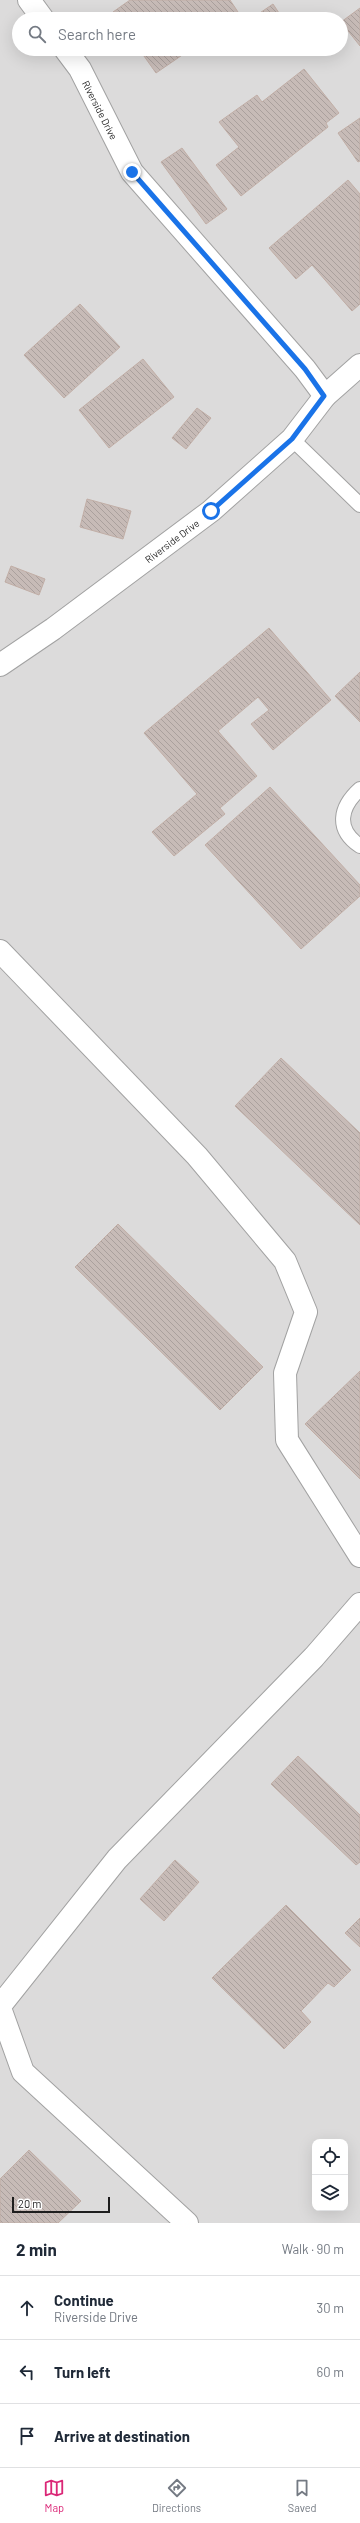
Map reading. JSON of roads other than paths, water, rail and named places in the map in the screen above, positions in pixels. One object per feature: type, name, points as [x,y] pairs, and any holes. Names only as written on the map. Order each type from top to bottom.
[{"type":"street","points":[[29,0],[38,12]]},
{"type":"street","name":"Riverside Drive","points":[[70,56],[80,69],[132,172],[305,369],[324,396]]},
{"type":"street","name":"Riverside Drive","points":[[0,665],[59,625],[211,511],[292,439],[324,396],[360,365]]},
{"type":"street","points":[[0,951],[197,1156],[285,1261],[306,1312],[285,1373],[287,1440],[360,1556]]},
{"type":"street","points":[[187,2223],[22,2072],[0,2007],[117,1859],[314,1657],[360,1604]]},
{"type":"lane","points":[[292,439],[360,504]]},
{"type":"lane","points":[[360,789],[348,799],[344,809],[343,820],[345,831],[360,846]]}]
